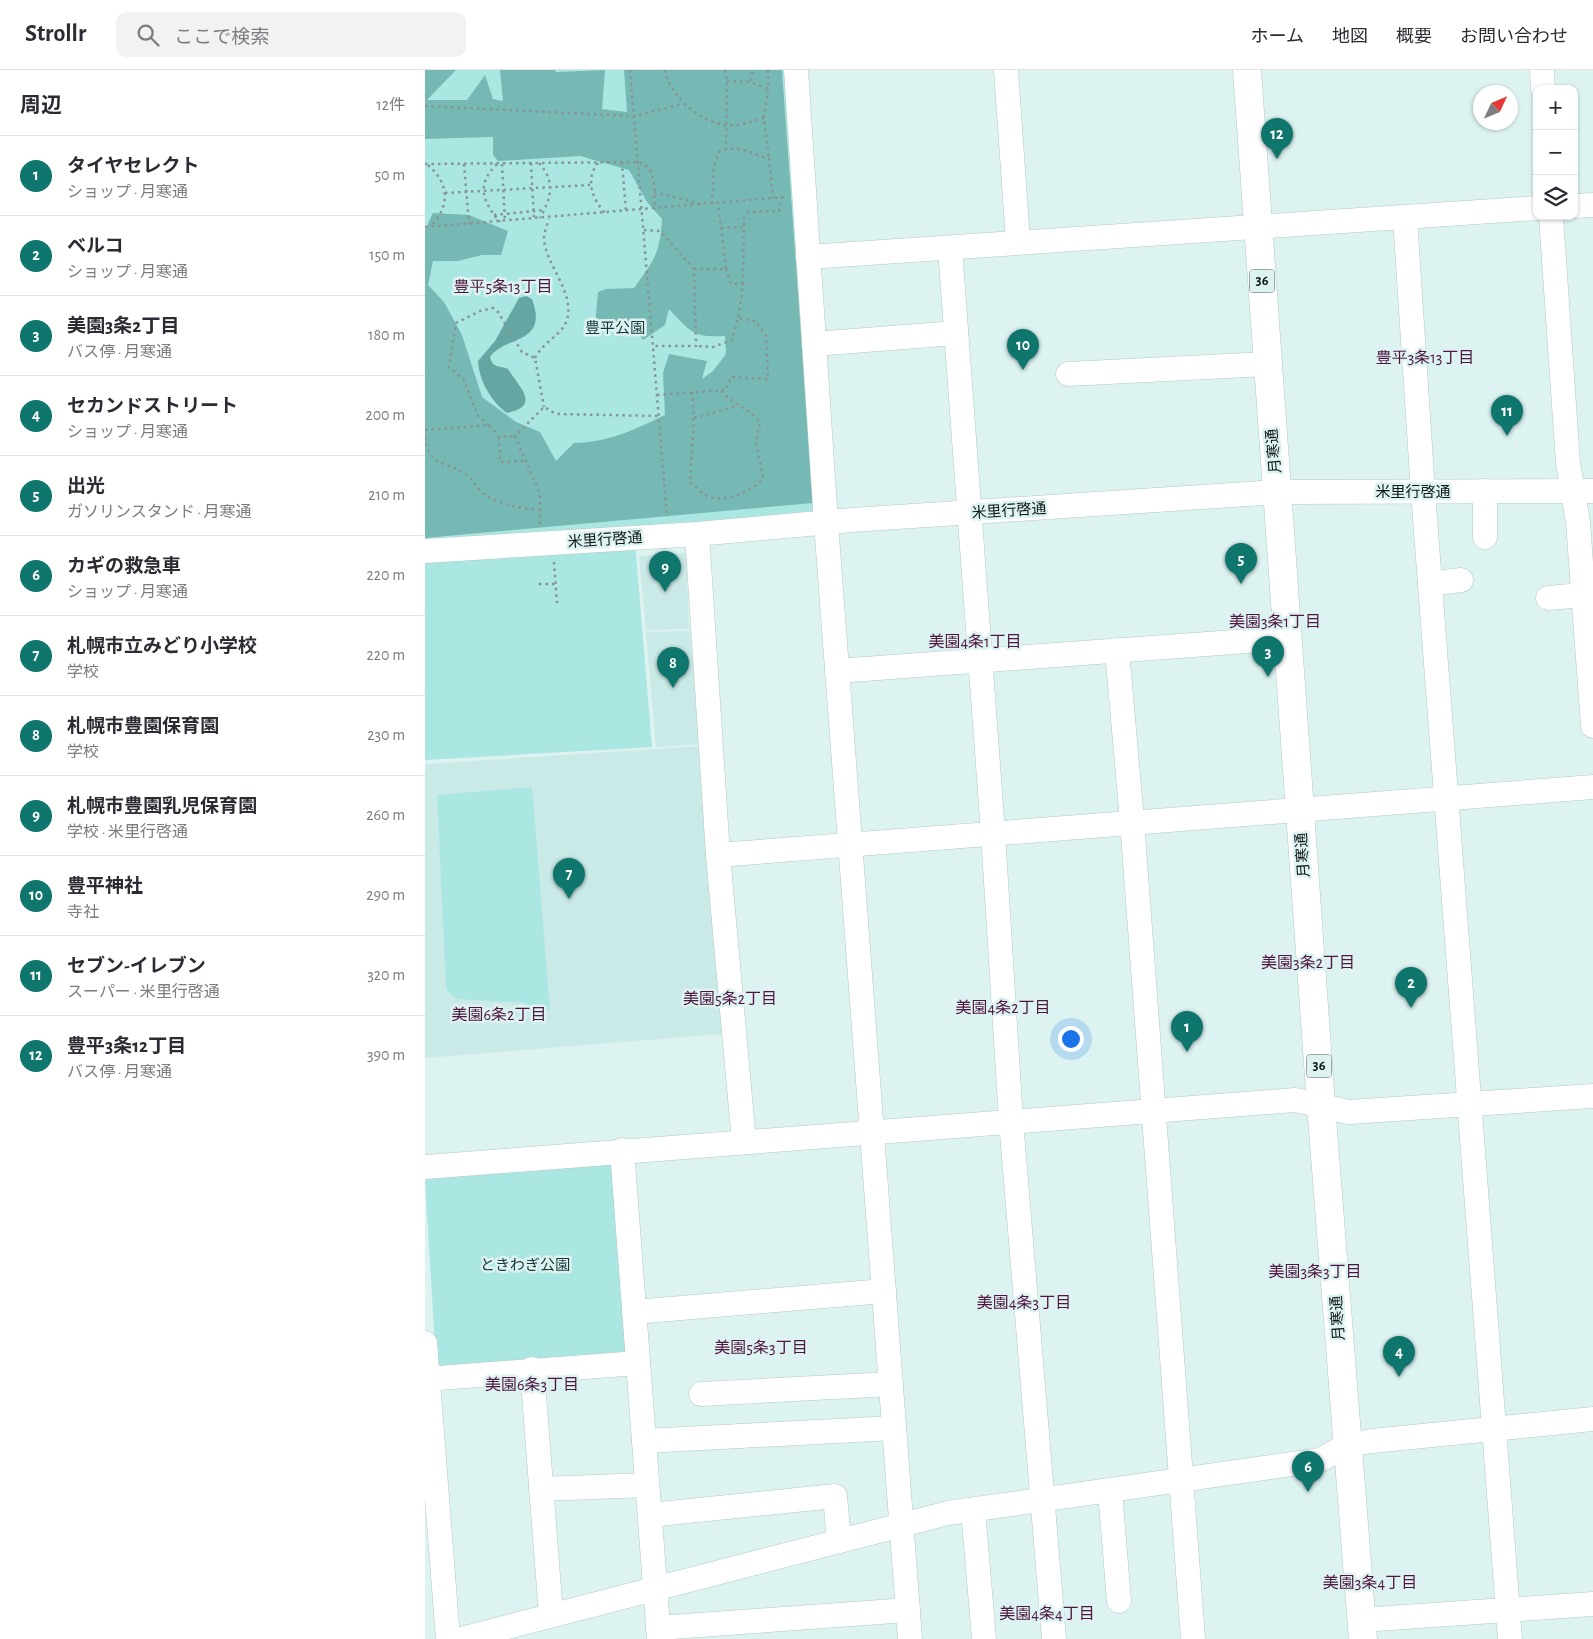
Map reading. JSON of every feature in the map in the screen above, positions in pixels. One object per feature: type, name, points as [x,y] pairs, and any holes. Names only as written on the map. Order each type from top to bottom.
[{"type":"highway","name":"月寒通","points":[[1247,70],[1321,1105],[1362,1630]]},
{"type":"street","points":[[796,70],[793,196],[808,257],[871,1132],[910,1639]]},
{"type":"street","points":[[1006,70],[1018,242]]},
{"type":"street","points":[[1542,70],[1543,85]]},
{"type":"street","points":[[1578,206],[1593,206]]},
{"type":"street","points":[[808,257],[1533,208]]},
{"type":"street","points":[[1405,218],[1423,492],[1510,1639]]},
{"type":"street","points":[[1551,220],[1583,491],[1578,522],[1593,726]]},
{"type":"street","points":[[950,248],[993,833],[1011,1121],[1053,1639]]},
{"type":"street","points":[[814,344],[956,333]]},
{"type":"street","points":[[1068,374],[1267,364]]},
{"type":"street","points":[[1485,491],[1485,537]]},
{"type":"street","name":"米里行啓通","points":[[425,551],[547,537],[669,536],[826,522],[1278,492],[1583,491]]},
{"type":"street","points":[[697,534],[718,855],[744,1142]]},
{"type":"street","points":[[1430,584],[1461,580]]},
{"type":"street","points":[[1548,598],[1583,595]]},
{"type":"street","points":[[837,671],[979,659],[1288,638]]},
{"type":"street","points":[[1117,650],[1132,821],[1179,1481],[1193,1639]]},
{"type":"street","points":[[718,855],[1132,821],[1593,787]]},
{"type":"street","points":[[425,1167],[622,1150],[1295,1100],[1349,1112],[1593,1096]]},
{"type":"street","points":[[622,1150],[659,1634],[908,1610]]},
{"type":"street","points":[[634,1312],[884,1291]]},
{"type":"street","points":[[425,1343],[426,1379],[448,1639]]},
{"type":"street","points":[[426,1379],[638,1362]]},
{"type":"street","points":[[532,1370],[551,1615]]},
{"type":"street","points":[[701,1394],[891,1384]]},
{"type":"street","points":[[461,1639],[522,1631],[551,1615],[948,1513],[1321,1460],[1347,1446],[1372,1441],[1593,1419]]},
{"type":"street","points":[[644,1441],[894,1428]]},
{"type":"street","points":[[541,1489],[647,1485]]},
{"type":"street","points":[[1110,1491],[1119,1601]]},
{"type":"street","points":[[649,1515],[835,1496],[839,1540]]},
{"type":"street","points":[[973,1510],[984,1639]]},
{"type":"street","points":[[1362,1630],[1507,1610],[1593,1604]]},
{"type":"path","points":[[630,70],[669,536]]},
{"type":"path","points":[[665,70],[683,104],[702,117],[726,125],[763,118]]},
{"type":"path","points":[[725,70],[727,82],[726,148]]},
{"type":"path","points":[[751,82],[753,70]]},
{"type":"path","points":[[768,70],[768,89],[763,118],[773,198]]},
{"type":"path","points":[[727,82],[751,82],[768,89]]},
{"type":"path","points":[[425,106],[634,116],[683,104]]},
{"type":"path","points":[[712,204],[714,166],[719,152],[726,148],[745,150],[769,159]]},
{"type":"path","points":[[622,162],[626,212]]},
{"type":"path","points":[[426,164],[638,162],[649,166],[652,172],[655,209]]},
{"type":"path","points":[[531,163],[533,220]]},
{"type":"path","points":[[598,163],[592,175],[590,185],[595,198],[606,213]]},
{"type":"path","points":[[426,164],[439,176],[445,193],[442,211],[429,227]]},
{"type":"path","points":[[464,164],[469,224]]},
{"type":"path","points":[[497,164],[484,181],[483,190],[488,207],[500,222]]},
{"type":"path","points":[[502,164],[505,222]]},
{"type":"path","points":[[539,164],[546,172],[552,187],[545,210],[540,219]]},
{"type":"path","points":[[445,193],[590,185]]},
{"type":"path","points":[[654,192],[704,205]]},
{"type":"path","points":[[425,227],[549,219],[793,196]]},
{"type":"path","points":[[653,346],[713,347],[732,340],[738,318],[743,284],[744,218],[748,212],[779,211],[793,196]]},
{"type":"path","points":[[718,203],[726,269],[731,284],[743,284]]},
{"type":"path","points":[[494,215],[545,210]]},
{"type":"path","points":[[549,219],[544,238],[550,258],[564,288],[567,320],[558,334],[541,347],[535,358],[544,407],[556,414],[659,416]]},
{"type":"path","points":[[721,228],[744,227]]},
{"type":"path","points":[[643,230],[660,231],[694,269],[697,346]]},
{"type":"path","points":[[694,269],[726,269]]},
{"type":"path","points":[[526,461],[500,462],[499,437],[478,416],[463,380],[449,367],[456,323],[480,311],[493,308],[522,352],[535,358]]},
{"type":"path","points":[[657,395],[726,390],[731,377],[768,379],[766,336],[755,322],[738,318]]},
{"type":"path","points":[[692,392],[694,418],[691,431],[693,462],[690,483],[710,497],[725,498],[757,486],[763,478],[757,442],[761,422],[752,413],[730,402],[721,390]]},
{"type":"path","points":[[694,418],[738,406]]},
{"type":"path","points":[[499,437],[515,436],[544,407]]},
{"type":"path","points":[[425,430],[489,425]]},
{"type":"path","points":[[515,436],[540,494],[540,510],[556,584],[557,603]]},
{"type":"path","points":[[425,437],[426,446],[437,462],[463,472],[486,496],[522,509],[540,510]]},
{"type":"path","points":[[539,584],[556,584]]},
{"type":"shaded area","points":[[425,70],[456,70],[427,100],[467,100],[485,75],[493,99],[503,101],[500,70],[555,70],[556,72],[605,70],[602,109],[627,112],[624,70],[782,70],[813,503],[425,538],[425,230],[433,213],[469,215],[508,231],[501,255],[482,255],[458,261],[433,261],[428,285],[444,302],[462,335],[482,397],[516,422],[540,432],[556,461],[574,443],[610,438],[665,415],[663,373],[669,354],[707,361],[702,379],[713,371],[726,354],[725,336],[706,336],[693,332],[669,309],[665,325],[643,340],[632,323],[595,326],[598,292],[606,289],[634,288],[647,270],[658,249],[662,219],[647,202],[629,170],[580,156],[498,161],[493,155],[493,137],[425,139]]},
{"type":"shaded area","points":[[526,296],[532,299],[536,314],[535,324],[530,332],[497,350],[490,357],[495,365],[508,369],[525,395],[526,401],[523,406],[518,410],[507,413],[491,397],[483,383],[478,361],[495,341],[519,298]]},
{"type":"shaded area","points":[[686,553],[689,629],[646,630],[639,556]]},
{"type":"shaded area","points":[[690,631],[700,744],[656,747],[646,632]]},
{"type":"shaded area","points":[[702,746],[722,1034],[425,1058],[425,764]]},
{"type":"green space","name":"豊平公園","points":[[425,70],[790,70],[818,515],[634,530],[652,747],[425,760]]},
{"type":"green space","points":[[532,787],[550,1010],[542,1012],[524,1003],[456,999],[446,989],[437,795]]},
{"type":"green space","name":"ときわぎ公園","points":[[598,1159],[612,1165],[628,1349],[622,1353],[441,1369],[436,1361],[425,1181],[430,1174]]},
{"type":"place","name":"豊平3条12丁目","points":[[1277,159]]},
{"type":"place","name":"豊平神社","points":[[1023,370]]},
{"type":"place","name":"セブン-イレブン","points":[[1507,436]]},
{"type":"place","name":"出光","points":[[1241,584]]},
{"type":"place","name":"札幌市豊園乳児保育園","points":[[665,592]]},
{"type":"place","name":"美園3条2丁目","points":[[1268,677]]},
{"type":"place","name":"札幌市豊園保育園","points":[[673,688]]},
{"type":"place","name":"札幌市立みどり小学校","points":[[569,899]]},
{"type":"place","name":"ベルコ","points":[[1411,1008]]},
{"type":"place","name":"タイヤセレクト","points":[[1187,1052]]},
{"type":"place","name":"セカンドストリート","points":[[1399,1377]]},
{"type":"place","name":"カギの救急車","points":[[1308,1492]]},
{"type":"district","name":"豊平5条13丁目","points":[[503,287]]},
{"type":"district","name":"豊平3条13丁目","points":[[1425,358]]},
{"type":"district","name":"美園3条1丁目","points":[[1275,622]]},
{"type":"district","name":"美園4条1丁目","points":[[975,642]]},
{"type":"district","name":"美園3条2丁目","points":[[1308,963]]},
{"type":"district","name":"美園5条2丁目","points":[[730,999]]},
{"type":"district","name":"美園4条2丁目","points":[[1003,1008]]},
{"type":"district","name":"美園6条2丁目","points":[[499,1015]]},
{"type":"district","name":"美園3条3丁目","points":[[1315,1272]]},
{"type":"district","name":"美園4条3丁目","points":[[1024,1303]]},
{"type":"district","name":"美園5条3丁目","points":[[761,1348]]},
{"type":"district","name":"美園6条3丁目","points":[[532,1385]]},
{"type":"district","name":"美園3条4丁目","points":[[1370,1583]]},
{"type":"district","name":"美園4条4丁目","points":[[1047,1614]]}]
